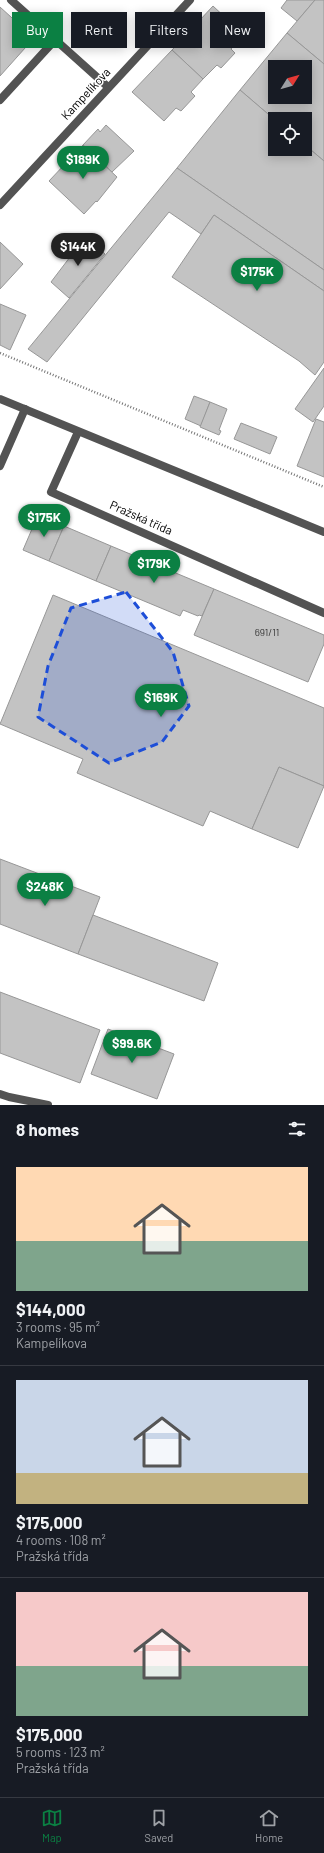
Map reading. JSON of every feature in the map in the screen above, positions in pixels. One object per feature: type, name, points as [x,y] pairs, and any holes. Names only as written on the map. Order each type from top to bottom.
[{"type":"street","points":[[11,0],[24,12]]},
{"type":"street","name":"Kampelíkova","points":[[0,205],[190,0]]},
{"type":"street","points":[[63,47],[108,87]]},
{"type":"street","points":[[0,100],[48,48]]},
{"type":"street","points":[[0,398],[78,432],[324,532]]},
{"type":"street","points":[[0,466],[25,409]]},
{"type":"street","name":"Pražská třída","points":[[78,432],[51,492],[324,613]]},
{"type":"street","points":[[0,1094],[48,1105]]},
{"type":"path","points":[[0,353],[324,487]]},
{"type":"highlighted area","points":[[126,592],[173,652],[189,706],[162,742],[109,763],[38,717],[48,666],[71,608]]},
{"type":"building","points":[[287,0],[315,0],[297,21],[281,8]]},
{"type":"building","points":[[315,0],[324,0],[324,64],[287,33]]},
{"type":"building","points":[[213,6],[219,12],[210,12],[210,48],[232,48],[231,49],[235,53],[221,68],[217,65],[203,79],[172,50],[174,48],[202,48],[202,18]]},
{"type":"building","points":[[0,7],[12,18],[12,48],[25,48],[0,76]]},
{"type":"building","points":[[287,33],[324,64],[324,161],[312,151],[312,112],[268,112],[268,114],[240,90]]},
{"type":"building","points":[[172,50],[203,79],[191,92],[195,96],[181,111],[176,108],[164,121],[132,92]]},
{"type":"building","points":[[240,90],[268,114],[268,156],[312,156],[312,151],[324,161],[324,270],[177,168]]},
{"type":"building","points":[[106,125],[134,151],[112,172],[83,145],[98,129],[100,132]]},
{"type":"building","points":[[83,145],[117,177],[97,202],[96,201],[84,214],[49,181]]},
{"type":"building","points":[[177,168],[324,270],[324,291],[214,215],[201,234],[169,212],[47,362],[28,349]]},
{"type":"building","points":[[214,215],[324,291],[324,362],[315,375],[299,361],[172,277]]},
{"type":"building","points":[[86,236],[105,254],[69,298],[51,282]]},
{"type":"building","points":[[0,242],[23,264],[0,289]]},
{"type":"building","points":[[0,304],[26,315],[10,350],[0,345]]},
{"type":"building","points":[[324,368],[324,406],[313,422],[295,409]]},
{"type":"building","points":[[194,396],[210,402],[201,426],[185,419]]},
{"type":"building","points":[[210,402],[227,409],[219,430],[221,431],[219,435],[200,427]]},
{"type":"building","points":[[316,419],[324,422],[324,477],[297,466]]},
{"type":"building","points":[[241,423],[277,437],[270,454],[234,439]]},
{"type":"building","points":[[38,515],[64,526],[49,561],[23,550]]},
{"type":"building","points":[[64,526],[111,546],[96,581],[49,561]]},
{"type":"building","points":[[111,546],[214,589],[202,616],[198,616],[183,610],[180,616],[96,581]]},
{"type":"building","points":[[214,589],[324,635],[324,644],[308,682],[194,635]]},
{"type":"building","points":[[53,595],[324,708],[324,786],[279,767],[252,829],[210,811],[203,826],[77,773],[83,759],[0,724]]},
{"type":"building","points":[[279,767],[324,786],[298,848],[252,829]]},
{"type":"building","points":[[0,859],[100,897],[78,954],[0,924]]},
{"type":"building","points":[[93,915],[218,963],[204,1001],[78,954]]},
{"type":"building","points":[[0,992],[100,1030],[80,1083],[0,1053]]},
{"type":"building","points":[[108,1029],[174,1054],[157,1099],[91,1074]]}]
